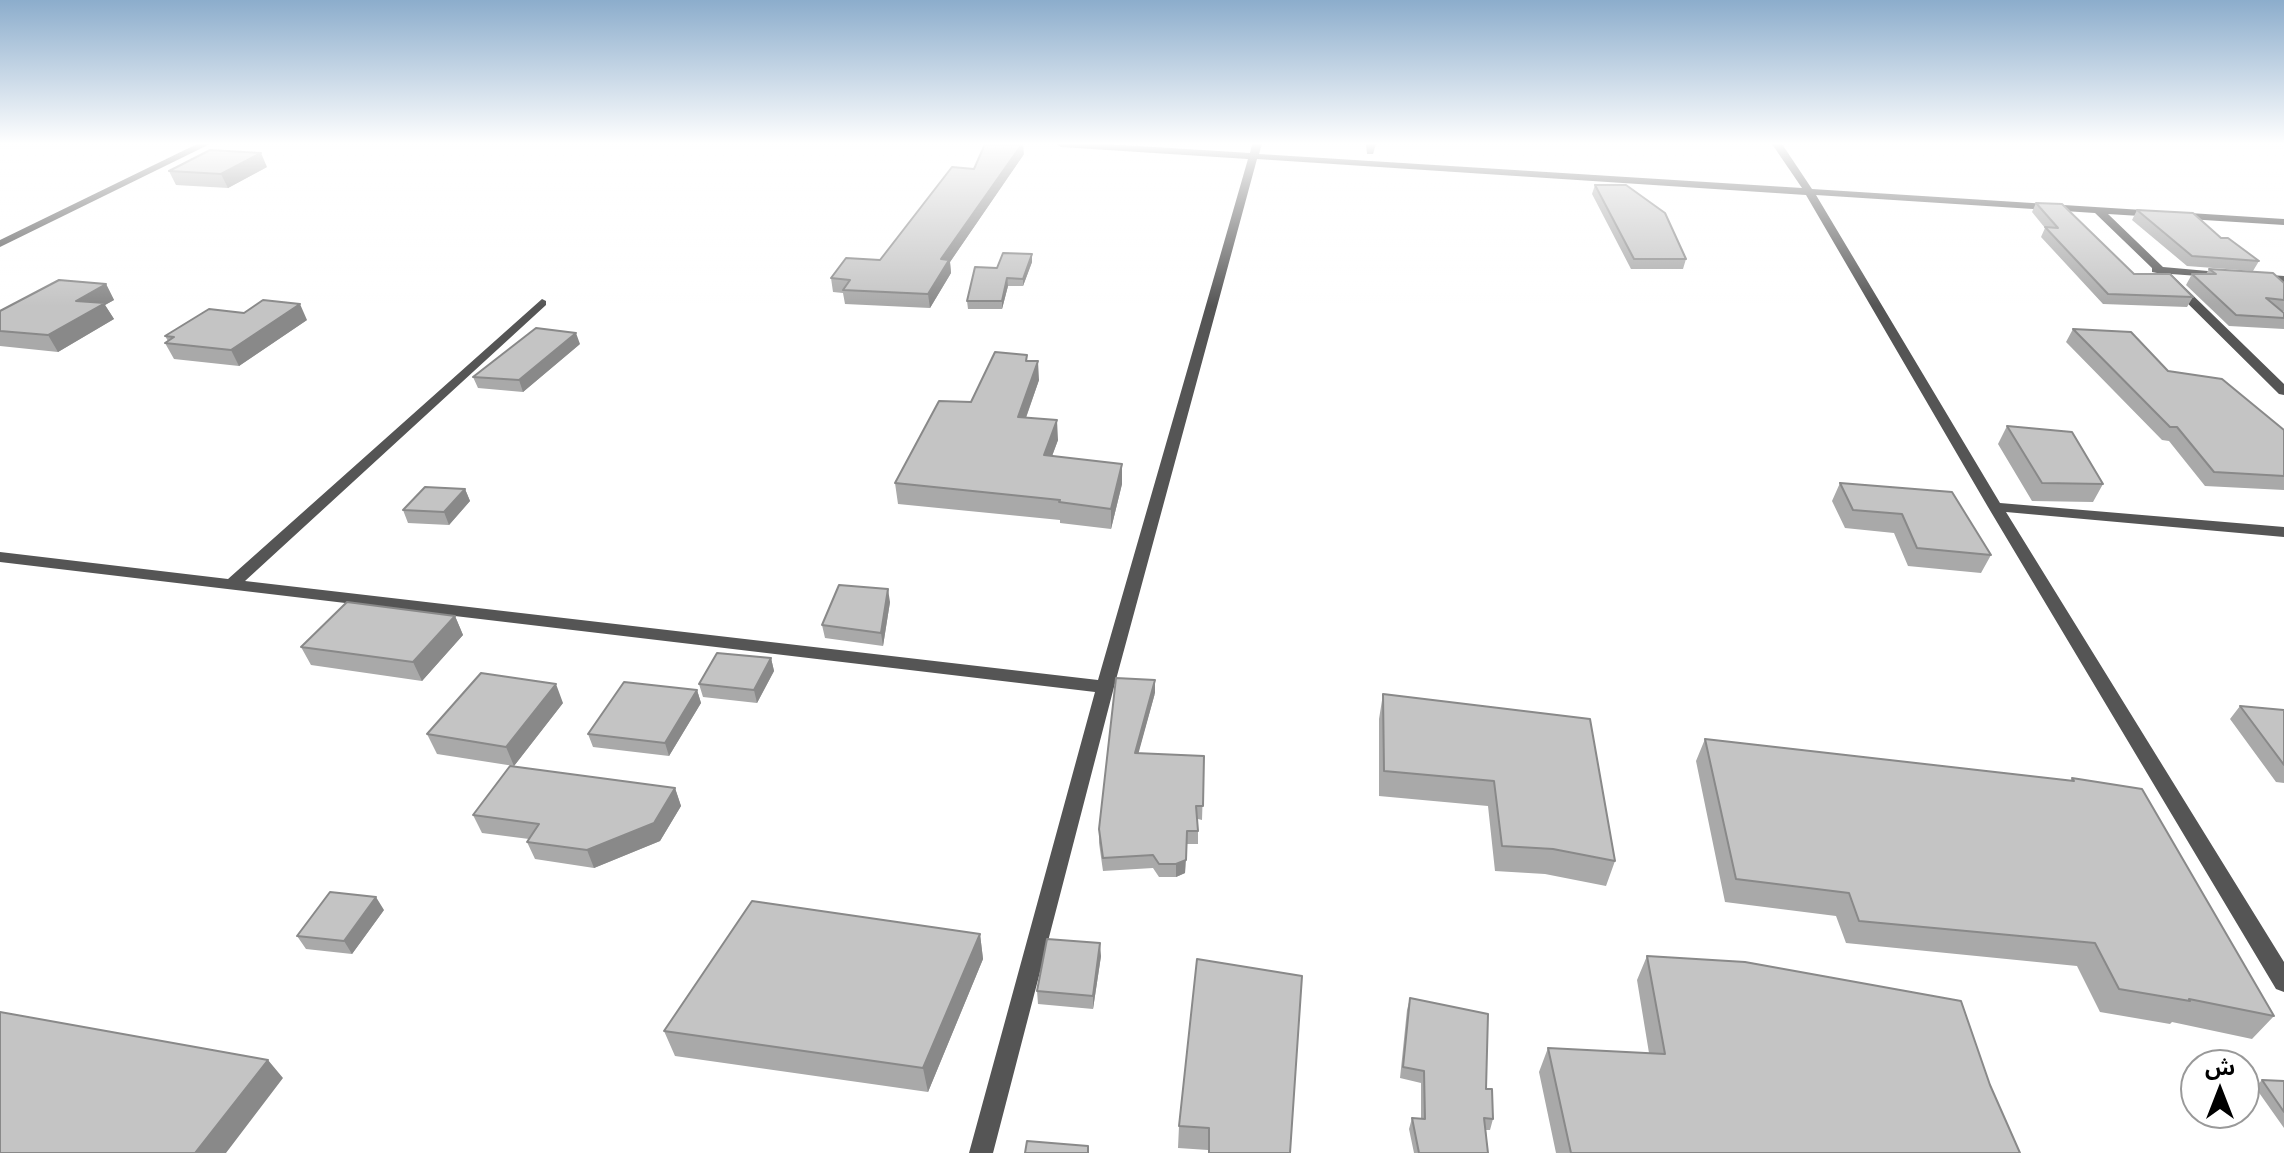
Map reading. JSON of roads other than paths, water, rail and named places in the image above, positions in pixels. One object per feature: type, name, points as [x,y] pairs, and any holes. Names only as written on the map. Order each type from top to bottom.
[{"type":"street","points":[[0,244],[95,198]]},
{"type":"street","points":[[981,1153],[1105,687],[1243,198]]},
{"type":"street","points":[[1813,198],[1995,507],[2284,982]]},
{"type":"street","points":[[1902,198],[2284,222]]},
{"type":"street","points":[[2096,208],[2156,270],[2284,391]]},
{"type":"street","points":[[2156,270],[2284,279]]},
{"type":"street","points":[[233,583],[542,303]]},
{"type":"street","points":[[1995,507],[2284,532]]},
{"type":"street","points":[[0,557],[1105,687]]}]
